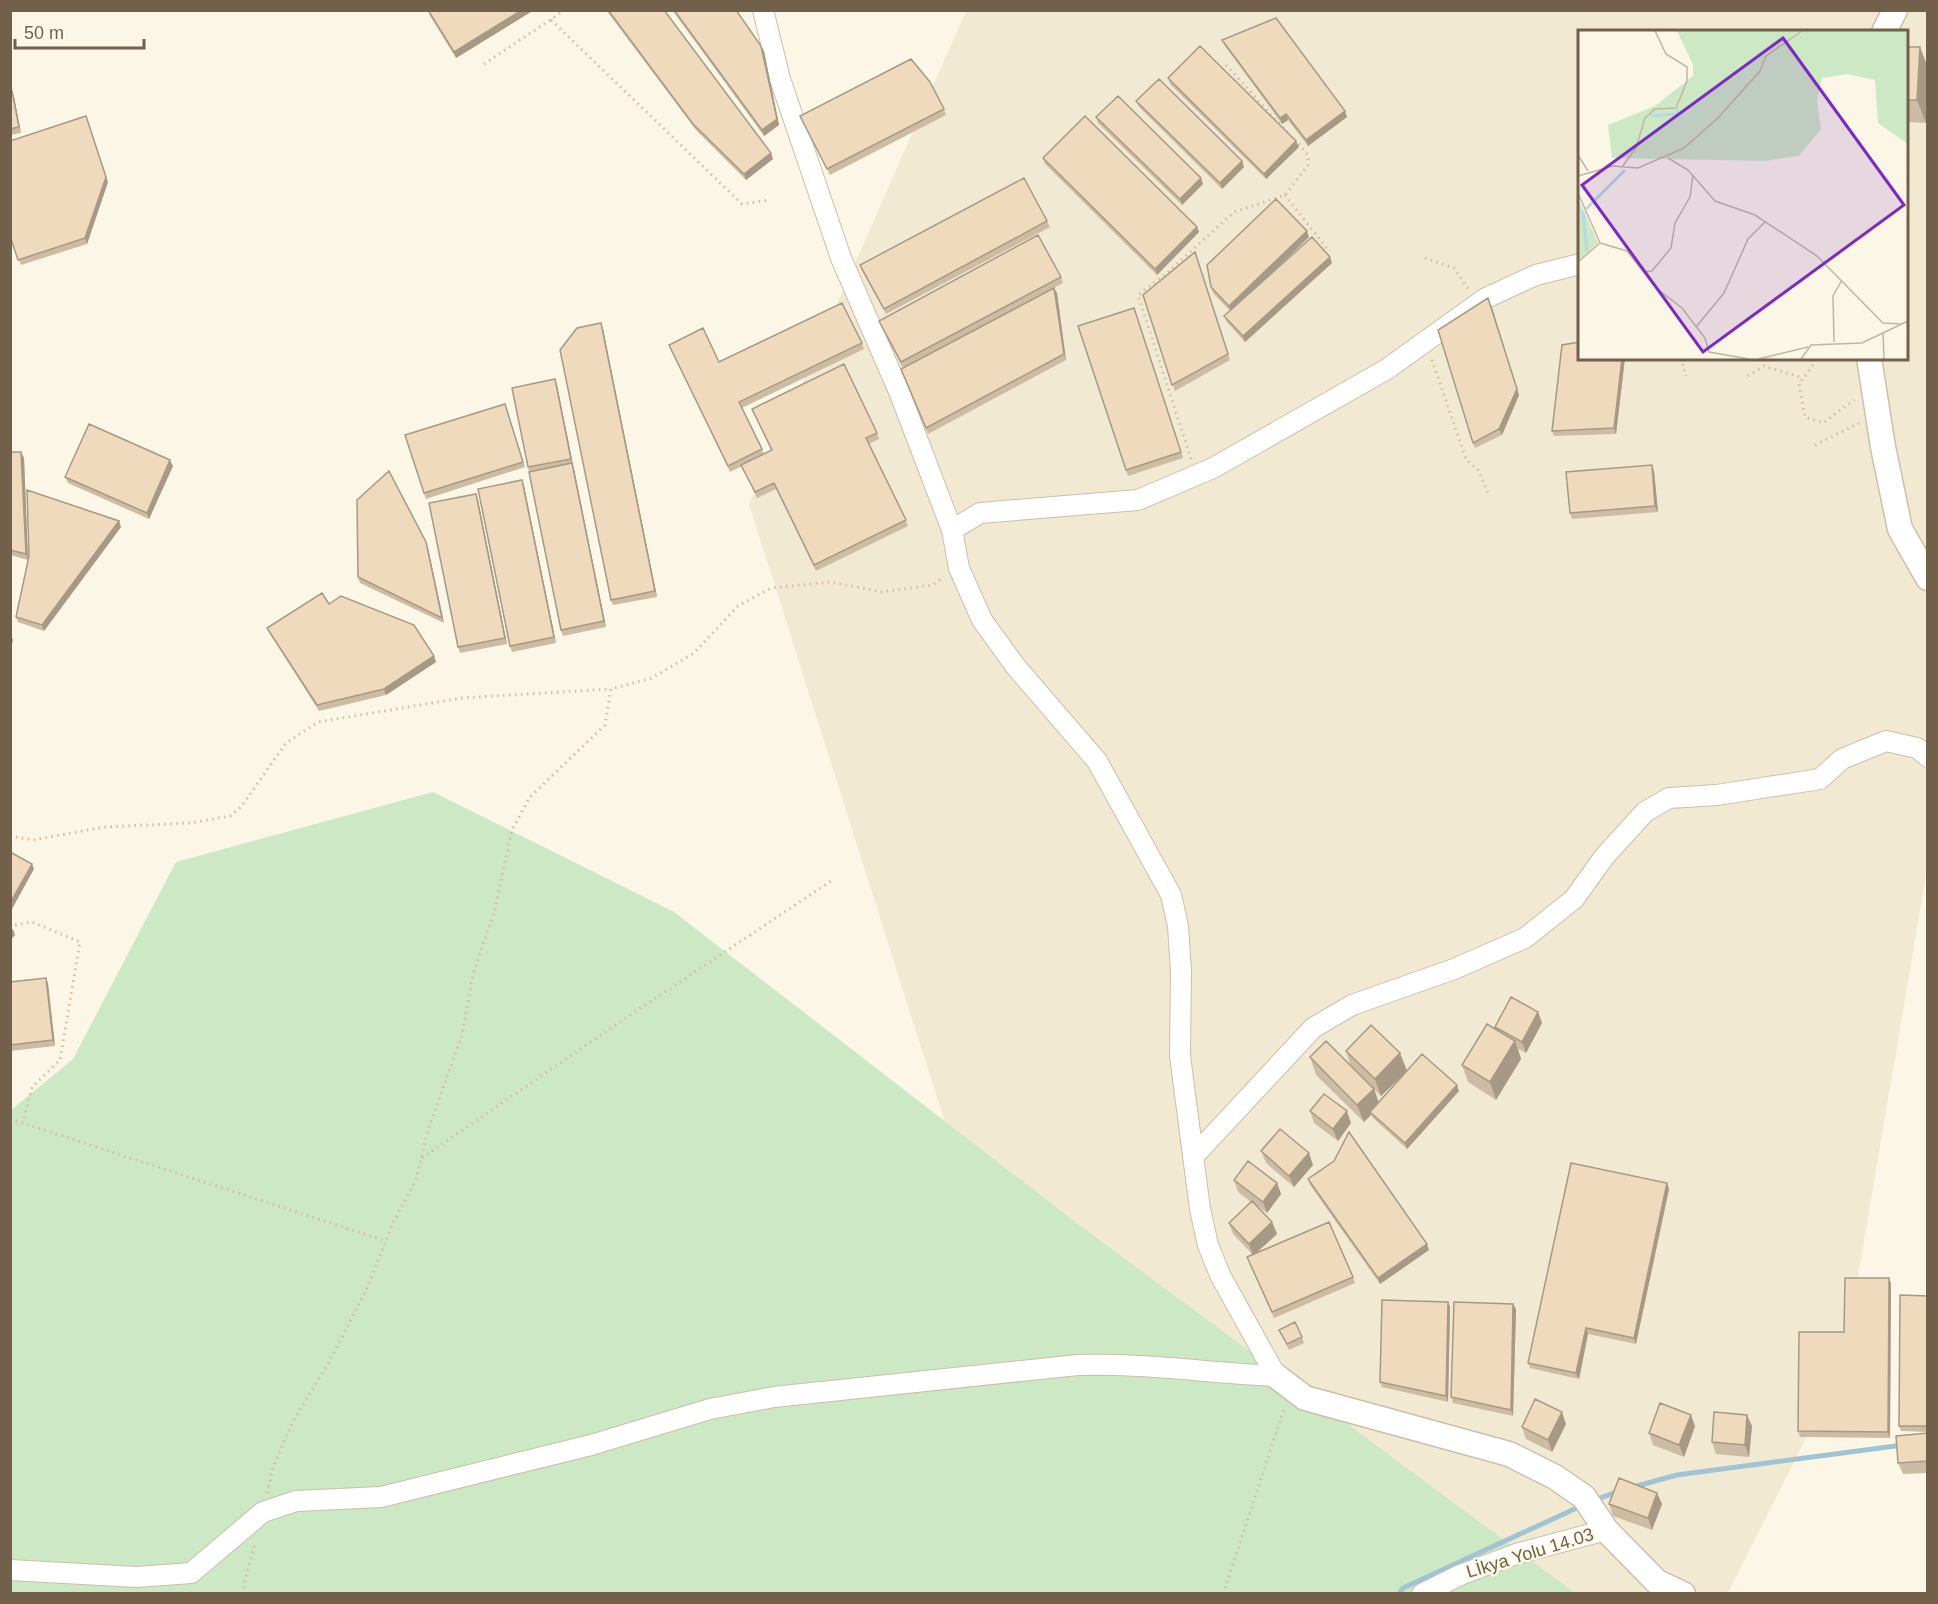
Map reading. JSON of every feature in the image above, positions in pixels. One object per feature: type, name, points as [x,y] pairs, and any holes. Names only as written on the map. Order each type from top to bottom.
[{"type":"street","points":[[763,10],[780,79],[841,258],[900,394],[952,530],[959,568],[982,620],[1017,667],[1096,761],[1171,895],[1178,926],[1181,971],[1180,1056],[1193,1157],[1208,1245],[1220,1275],[1283,1382],[1305,1398],[1345,1411],[1451,1436],[1509,1454],[1555,1477],[1584,1497],[1606,1530],[1657,1582],[1683,1593]]},
{"type":"street","points":[[1885,30],[1895,10]]},
{"type":"street","points":[[952,530],[980,513],[1138,500],[1214,468],[1387,369],[1478,303],[1536,275],[1578,264]]},
{"type":"street","points":[[1869,360],[1877,414],[1900,529],[1928,578]]},
{"type":"street","points":[[1193,1157],[1313,1028],[1352,1005],[1454,969],[1525,938],[1575,899],[1604,857],[1638,820],[1669,798],[1717,795],[1820,779],[1842,759],[1886,741],[1917,748],[1928,757]]},
{"type":"street","points":[[10,1570],[137,1577],[191,1573],[263,1512],[296,1501],[381,1497],[446,1483],[591,1445],[710,1408],[774,1397],[1077,1365],[1126,1364],[1283,1382]]},
{"type":"street","name":"Lİkya Yolu 14.03","points":[[1422,1593],[1460,1575],[1516,1554],[1606,1530]]},
{"type":"path","points":[[484,64],[565,10]]},
{"type":"path","points":[[551,20],[742,204],[770,201]]},
{"type":"path","points":[[1196,475],[1138,295],[1167,273],[1234,212],[1285,195],[1308,165],[1308,155],[1226,64]]},
{"type":"path","points":[[1285,195],[1328,250]]},
{"type":"path","points":[[1425,258],[1454,268],[1478,303]]},
{"type":"path","points":[[1425,341],[1466,459],[1478,470],[1488,493]]},
{"type":"path","points":[[1682,360],[1686,376]]},
{"type":"path","points":[[1813,365],[1799,384],[1805,417],[1823,423],[1873,387]]},
{"type":"path","points":[[1748,376],[1764,366],[1803,378]]},
{"type":"path","points":[[1815,445],[1877,414]]},
{"type":"path","points":[[10,836],[33,840],[104,827],[190,823],[230,816],[241,807],[286,743],[318,722],[460,698],[611,689],[652,678],[694,653],[738,606],[771,588],[830,582],[882,592],[932,585],[959,568]]},
{"type":"path","points":[[245,1593],[244,1584],[273,1467],[293,1421],[333,1353],[366,1290],[386,1241],[416,1180],[427,1133],[462,1035],[473,974],[494,914],[512,830],[530,796],[605,725],[611,689]]},
{"type":"path","points":[[420,1159],[834,879]]},
{"type":"path","points":[[10,922],[15,925],[32,922],[80,942],[60,1060],[32,1087],[23,1122]]},
{"type":"path","points":[[10,1119],[386,1241]]},
{"type":"path","points":[[1223,1593],[1283,1382]]},
{"type":"shaded area","points":[[966,11],[1927,11],[1927,870],[1843,1364],[1728,1593],[253,1594],[959,1167],[749,504]]},
{"type":"green space","points":[[433,792],[674,912],[1078,1224],[1575,1593],[11,1594],[11,1110],[73,1059],[176,862]]},
{"type":"building","points":[[428,10],[522,10],[454,52]]},
{"type":"building","points":[[608,10],[664,10],[771,153],[744,174],[693,124]]},
{"type":"building","points":[[674,10],[736,10],[761,46],[777,119],[762,130]]},
{"type":"building","points":[[1276,18],[1345,111],[1306,140],[1286,114],[1280,118],[1222,40]]},
{"type":"building","points":[[1200,46],[1296,141],[1264,174],[1168,78]]},
{"type":"building","points":[[1908,47],[1920,47],[1917,100],[1908,100]]},
{"type":"building","points":[[911,59],[930,82],[944,109],[827,169],[800,116]]},
{"type":"building","points":[[1159,79],[1242,161],[1220,183],[1136,101]]},
{"type":"building","points":[[10,91],[12,91],[19,127],[10,129]]},
{"type":"building","points":[[1118,96],[1201,178],[1180,199],[1096,117]]},
{"type":"building","points":[[86,116],[106,177],[85,238],[18,260],[10,236],[10,141]]},
{"type":"building","points":[[1085,116],[1197,227],[1155,269],[1043,158]]},
{"type":"building","points":[[1024,178],[1047,221],[884,309],[860,265]]},
{"type":"building","points":[[1276,199],[1307,231],[1229,306],[1211,287],[1207,265]]},
{"type":"building","points":[[1038,235],[1061,277],[901,362],[879,321]]},
{"type":"building","points":[[1312,237],[1330,257],[1243,336],[1224,316]]},
{"type":"building","points":[[1195,252],[1228,354],[1172,385],[1143,295]]},
{"type":"building","points":[[1054,288],[1064,354],[926,428],[901,369]]},
{"type":"building","points":[[1488,298],[1517,389],[1499,429],[1473,443],[1438,330]]},
{"type":"building","points":[[842,303],[862,343],[739,402],[762,449],[728,466],[669,345],[703,328],[719,362]]},
{"type":"building","points":[[1134,308],[1181,452],[1126,470],[1078,326]]},
{"type":"building","points":[[601,323],[655,591],[611,600],[560,350],[577,328]]},
{"type":"building","points":[[1578,342],[1578,360],[1622,360],[1614,428],[1552,431],[1562,345]]},
{"type":"building","points":[[844,364],[877,433],[866,438],[906,520],[814,565],[774,483],[755,492],[741,465],[772,450],[752,409]]},
{"type":"building","points":[[555,379],[571,459],[528,467],[512,388]]},
{"type":"building","points":[[505,404],[523,462],[424,493],[405,435]]},
{"type":"building","points":[[89,424],[170,460],[147,513],[65,477]]},
{"type":"building","points":[[10,452],[21,452],[26,554],[10,550]]},
{"type":"building","points":[[572,463],[604,621],[561,630],[529,472]]},
{"type":"building","points":[[1652,465],[1655,506],[1570,513],[1566,472]]},
{"type":"building","points":[[389,471],[426,542],[442,618],[358,577],[357,500]]},
{"type":"building","points":[[522,480],[554,637],[510,646],[478,489]]},
{"type":"building","points":[[27,490],[119,521],[42,625],[16,617],[29,556]]},
{"type":"building","points":[[476,494],[505,638],[458,647],[429,503]]},
{"type":"building","points":[[322,593],[329,604],[341,596],[414,625],[434,656],[384,689],[317,705],[267,628]]},
{"type":"building","points":[[10,852],[32,864],[10,903]]},
{"type":"building","points":[[46,978],[53,1040],[10,1045],[10,982]]},
{"type":"building","points":[[1511,997],[1538,1012],[1522,1042],[1495,1027]]},
{"type":"building","points":[[1487,1024],[1515,1041],[1490,1082],[1462,1065]]},
{"type":"building","points":[[1371,1025],[1400,1053],[1375,1079],[1346,1051]]},
{"type":"building","points":[[1326,1041],[1374,1089],[1357,1105],[1310,1057]]},
{"type":"building","points":[[1422,1054],[1457,1085],[1405,1143],[1370,1112]]},
{"type":"building","points":[[1324,1094],[1347,1111],[1333,1129],[1310,1111]]},
{"type":"building","points":[[1280,1129],[1309,1153],[1289,1176],[1261,1151]]},
{"type":"building","points":[[1349,1132],[1427,1244],[1378,1278],[1308,1179],[1334,1161]]},
{"type":"building","points":[[1248,1161],[1277,1183],[1263,1202],[1234,1180]]},
{"type":"building","points":[[1571,1163],[1667,1183],[1634,1338],[1586,1328],[1576,1373],[1528,1363]]},
{"type":"building","points":[[1252,1201],[1272,1222],[1249,1244],[1229,1223]]},
{"type":"building","points":[[1329,1222],[1353,1277],[1272,1312],[1247,1257]]},
{"type":"building","points":[[1845,1278],[1889,1278],[1888,1432],[1798,1431],[1799,1332],[1844,1332]]},
{"type":"building","points":[[1900,1295],[1928,1296],[1928,1426],[1899,1426]]},
{"type":"building","points":[[1382,1300],[1448,1302],[1446,1396],[1380,1382]]},
{"type":"building","points":[[1454,1302],[1513,1304],[1511,1410],[1451,1397]]},
{"type":"building","points":[[1295,1322],[1302,1337],[1287,1344],[1279,1330]]},
{"type":"building","points":[[1535,1399],[1562,1412],[1548,1440],[1522,1427]]},
{"type":"building","points":[[1660,1403],[1691,1415],[1679,1445],[1649,1433]]},
{"type":"building","points":[[1714,1412],[1747,1415],[1745,1445],[1712,1442]]},
{"type":"building","points":[[1928,1433],[1928,1461],[1898,1463],[1896,1436]]},
{"type":"building","points":[[1619,1478],[1657,1493],[1648,1518],[1609,1504]]},
{"type":"waterway","points":[[1633,1487],[1677,1475],[1903,1445]]},
{"type":"waterway","points":[[1595,1500],[1619,1491]]},
{"type":"waterway","points":[[1399,1594],[1403,1588],[1581,1506]]}]
